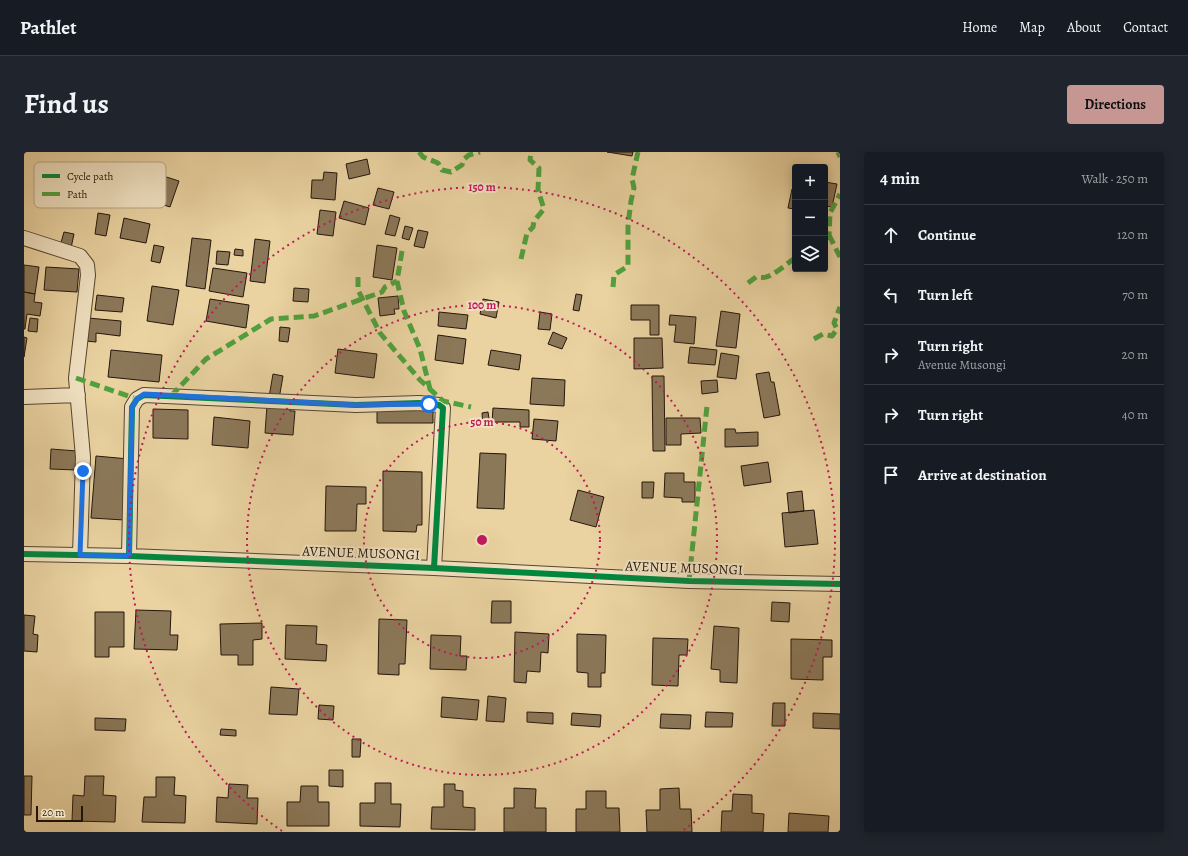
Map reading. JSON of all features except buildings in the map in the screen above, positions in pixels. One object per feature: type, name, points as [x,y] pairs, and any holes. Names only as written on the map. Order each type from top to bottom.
[{"type":"street","points":[[24,238],[80,256],[87,265],[88,275],[76,378],[83,457],[80,555]]},
{"type":"street","points":[[129,556],[132,407],[137,399],[144,394],[356,405],[419,403],[439,405],[443,408],[434,568]]},
{"type":"street","points":[[24,398],[78,395]]},
{"type":"street","name":"AVENUE MUSONGI","points":[[24,554],[129,556],[434,568],[689,581],[840,584]]},
{"type":"marked path","points":[[419,152],[423,157],[438,163],[442,170],[451,172],[462,165],[464,159],[469,155],[480,152]]},
{"type":"marked path","points":[[521,259],[527,233],[533,227],[534,221],[544,209],[538,190],[539,168],[530,160],[531,152]]},
{"type":"marked path","points":[[613,287],[614,275],[628,266],[628,225],[634,188],[632,179],[638,152]]},
{"type":"marked path","points":[[838,152],[840,157]]},
{"type":"marked path","points":[[828,236],[830,213],[840,194]]},
{"type":"marked path","points":[[829,235],[840,257]]},
{"type":"marked path","points":[[402,251],[397,281],[404,311],[420,349],[430,389]]},
{"type":"marked path","points":[[748,283],[756,277],[765,277],[773,274],[792,260]]},
{"type":"marked path","points":[[358,277],[358,290],[380,333],[420,380],[443,401],[471,407]]},
{"type":"marked path","points":[[171,396],[206,359],[271,319],[314,316],[382,292],[385,287],[397,281]]},
{"type":"marked path","points":[[814,339],[823,334],[832,336],[837,329],[834,323],[840,307]]},
{"type":"marked path","points":[[76,378],[137,399]]},
{"type":"marked path","points":[[689,581],[707,406]]},
{"type":"cycle path","points":[[129,556],[132,407],[137,399],[144,395],[356,405],[419,403],[439,405],[443,408],[434,568]]},
{"type":"cycle path","points":[[24,554],[129,556],[434,568],[689,581],[840,584]]},
{"type":"route","points":[[83,471],[80,555],[129,556],[132,407],[137,399],[144,394],[252,401],[356,405],[429,404]]}]
